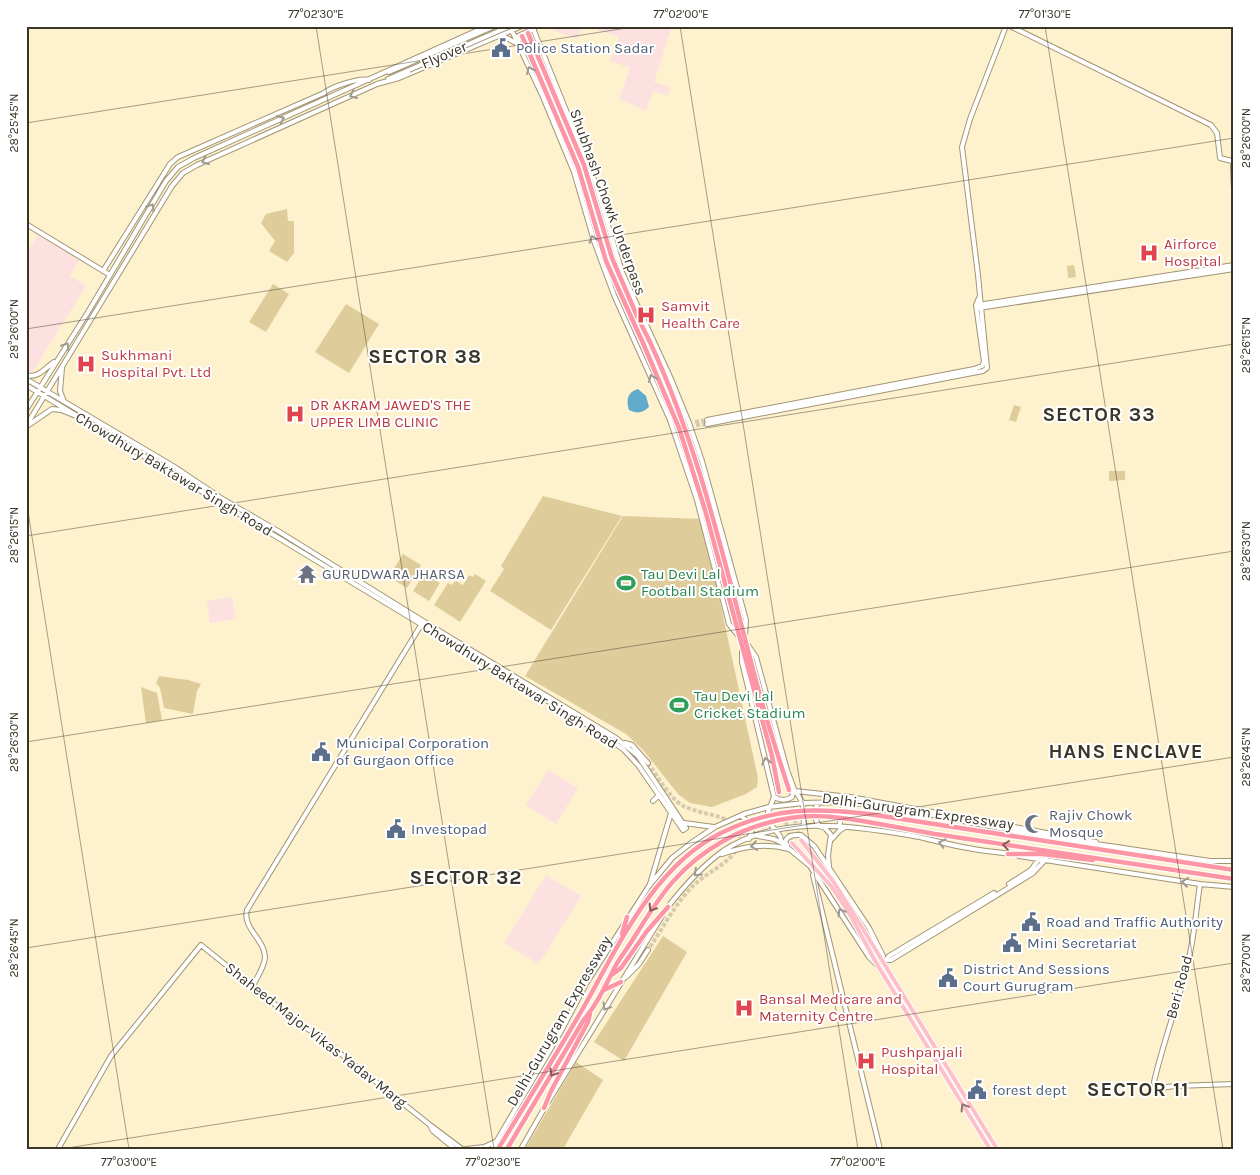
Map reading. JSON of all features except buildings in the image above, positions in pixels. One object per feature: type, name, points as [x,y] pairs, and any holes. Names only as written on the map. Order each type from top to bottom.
[{"type":"highway","name":"Shubhash Chowk Underpass","points":[[528,33],[584,165],[612,258],[649,340],[684,426],[709,500],[742,637]]},
{"type":"highway","name":"Shubhash Chowk Underpass","points":[[522,36],[578,167],[606,261],[643,343],[678,428],[698,488],[742,637]]},
{"type":"highway","points":[[742,637],[793,790]]},
{"type":"highway","points":[[744,644],[779,792]]},
{"type":"highway","name":"Delhi-Gurugram Expressway","points":[[498,1149],[572,1027],[620,940],[666,877],[699,846],[721,833],[754,819],[793,810],[829,810],[869,814],[1234,870]]},
{"type":"highway","name":"Delhi-Gurugram Expressway","points":[[507,1149],[649,913],[671,882],[709,850],[725,840],[755,828],[794,818],[829,817],[1234,879]]},
{"type":"highway","points":[[1008,854],[1042,854],[1086,860],[1106,860]]},
{"type":"highway","points":[[612,975],[621,968],[647,931],[668,907]]},
{"type":"highway","points":[[620,940],[627,917]]},
{"type":"highway","points":[[603,991],[621,982]]},
{"type":"highway","points":[[544,1108],[551,1091],[588,1022],[590,1013]]},
{"type":"main road","points":[[26,410],[93,305],[166,182],[178,167],[202,154],[375,78],[393,67],[487,26]]},
{"type":"main road","points":[[496,37],[500,31],[497,26]]},
{"type":"main road","name":"Flyover","points":[[375,78],[497,26]]},
{"type":"main road","points":[[26,426],[172,186],[183,173],[377,84],[399,78],[502,35],[510,28],[522,26]]},
{"type":"main road","points":[[707,422],[983,371],[987,366],[978,306],[978,275],[962,143],[1006,26]]},
{"type":"main road","points":[[1010,26],[1211,126],[1217,133],[1220,158],[1233,163],[1234,190]]},
{"type":"main road","points":[[518,44],[518,36],[534,27],[595,182],[622,272],[689,425],[702,461],[746,620],[742,637]]},
{"type":"main road","points":[[510,28],[543,97],[574,172],[596,249],[614,295],[670,420],[697,500],[729,624],[742,637]]},
{"type":"main road","name":"Flyover","points":[[377,84],[510,28]]},
{"type":"main road","points":[[502,35],[518,44]]},
{"type":"main road","points":[[103,271],[170,164],[178,156],[335,85],[341,86],[363,78],[370,80]]},
{"type":"main road","points":[[26,224],[110,275]]},
{"type":"main road","points":[[138,228],[144,232]]},
{"type":"main road","points":[[978,306],[1234,265]]},
{"type":"main road","points":[[978,306],[1234,269]]},
{"type":"main road","points":[[93,305],[98,308]]},
{"type":"main road","points":[[88,312],[93,315]]},
{"type":"main road","points":[[632,334],[648,328]]},
{"type":"main road","points":[[26,375],[36,375],[56,362]]},
{"type":"main road","points":[[62,368],[60,392],[64,401]]},
{"type":"main road","name":"Chowdhury Baktawar Singh Road","points":[[26,379],[173,466],[221,498],[623,742],[638,756],[686,828],[683,830],[638,765],[624,749],[599,732],[26,385]]},
{"type":"main road","points":[[26,426],[52,409],[78,416]]},
{"type":"main road","points":[[689,425],[696,424]]},
{"type":"main road","points":[[253,986],[264,962],[265,955],[248,924],[247,910],[421,625]]},
{"type":"main road","points":[[744,644],[742,662],[774,797],[769,807],[769,819],[782,843]]},
{"type":"main road","points":[[623,742],[632,745],[648,763]]},
{"type":"main road","points":[[774,797],[779,800],[787,800],[792,797],[793,790]]},
{"type":"main road","points":[[793,790],[845,796],[1097,842],[1120,852]]},
{"type":"main road","points":[[793,790],[803,802],[804,826]]},
{"type":"main road","points":[[653,801],[659,795]]},
{"type":"main road","points":[[839,826],[845,796]]},
{"type":"main road","points":[[492,1149],[560,1033],[587,982],[627,917],[649,886],[672,858],[691,843],[715,827],[741,816],[769,807],[803,802],[844,802],[891,807],[1015,831],[1109,846],[1210,861],[1234,861]]},
{"type":"main road","points":[[818,803],[814,812],[818,826]]},
{"type":"main road","points":[[649,886],[671,813]]},
{"type":"main road","points":[[741,816],[751,824],[752,830],[749,839]]},
{"type":"main road","points":[[684,823],[715,827]]},
{"type":"main road","points":[[521,1149],[544,1108],[668,907],[698,872],[740,842],[756,836],[776,830],[804,826],[839,826],[909,835],[967,848],[1200,884],[1234,887]]},
{"type":"main road","points":[[818,826],[825,828],[831,835],[829,868]]},
{"type":"main road","points":[[829,848],[833,836],[846,827]]},
{"type":"main road","points":[[789,848],[785,842],[791,835],[801,835],[814,846],[869,928],[883,956],[884,962]]},
{"type":"main road","points":[[756,836],[774,839],[782,843],[812,870],[869,957],[878,966]]},
{"type":"main road","points":[[801,840],[833,881],[997,1149]]},
{"type":"main road","points":[[792,843],[831,886],[849,913],[878,966],[990,1149]]},
{"type":"main road","points":[[718,856],[733,850],[756,845],[789,848]]},
{"type":"main road","points":[[884,962],[889,956],[1026,873],[1039,859]]},
{"type":"main road","points":[[884,962],[891,960],[1033,873],[1046,860]]},
{"type":"main road","points":[[812,870],[880,1149]]},
{"type":"main road","name":"Beri Road","points":[[1200,884],[1188,966],[1161,1051],[1154,1082],[1158,1088],[1234,1084]]},
{"type":"main road","name":"Shaheed Major Vikas Yadav Marg","points":[[58,1149],[111,1056],[201,945],[462,1149]]},
{"type":"main road","points":[[621,982],[635,969],[648,950]]},
{"type":"main road","name":"Shaheed Major Vikas Yadav Marg","points":[[430,1125],[433,1131],[455,1149]]},
{"type":"main road","points":[[466,1149],[482,1147],[496,1142]]},
{"type":"shaded area","points":[[551,26],[582,26],[577,39],[552,30]]},
{"type":"shaded area","points":[[585,26],[672,26],[654,82],[670,87],[668,96],[653,91],[646,111],[619,99],[630,68],[610,61],[619,37]]},
{"type":"shaded area","points":[[287,209],[288,221],[294,221],[294,253],[287,262],[269,251],[275,241],[261,223],[266,214]]},
{"type":"shaded area","points":[[38,235],[79,260],[70,276],[86,286],[32,373],[26,369],[26,254]]},
{"type":"shaded area","points":[[1074,265],[1076,277],[1068,278],[1067,266]]},
{"type":"shaded area","points":[[273,284],[289,294],[266,332],[249,322]]},
{"type":"shaded area","points":[[346,304],[379,324],[349,373],[315,352]]},
{"type":"shaded area","points":[[1014,405],[1021,407],[1016,422],[1009,420]]},
{"type":"shaded area","points":[[1109,471],[1125,471],[1125,480],[1109,481]]},
{"type":"shaded area","points":[[543,496],[622,516],[551,630],[490,591],[504,569],[501,566]]},
{"type":"shaded area","points":[[623,516],[702,519],[758,778],[757,787],[746,794],[712,807],[690,803],[679,795],[643,750],[626,734],[525,676]]},
{"type":"shaded area","points":[[403,554],[421,565],[407,588],[389,577]]},
{"type":"shaded area","points":[[424,573],[440,583],[429,601],[413,591]]},
{"type":"shaded area","points":[[475,574],[486,581],[460,622],[434,605],[448,583],[451,585],[456,581],[463,585],[469,575],[473,577]]},
{"type":"shaded area","points":[[232,597],[236,619],[210,623],[207,601]]},
{"type":"shaded area","points":[[159,676],[201,684],[197,691],[193,714],[164,708],[160,688],[156,683]]},
{"type":"shaded area","points":[[141,687],[157,693],[162,720],[146,723]]},
{"type":"shaded area","points":[[548,770],[578,788],[556,824],[526,805]]},
{"type":"shaded area","points":[[546,875],[581,896],[539,964],[504,943]]},
{"type":"shaded area","points":[[663,936],[687,952],[624,1061],[594,1042]]},
{"type":"shaded area","points":[[576,1062],[603,1080],[563,1149],[525,1149]]},
{"type":"water","points":[[638,389],[646,396],[649,407],[642,412],[629,410],[628,400],[630,395],[634,390]]},
{"type":"tunnel","points":[[695,422],[707,420]]},
{"type":"tunnel","points":[[696,425],[707,424]]},
{"type":"tunnel","points":[[648,763],[676,801],[688,808],[728,821],[737,831],[739,839],[738,847],[734,853],[724,863],[700,879],[688,891],[648,950]]},
{"type":"tunnel","points":[[789,790],[797,831],[800,836]]},
{"type":"tunnel","points":[[779,792],[792,843]]},
{"type":"place","name":"Police Station Sadar","points":[[501,48]]},
{"type":"place","name":"Airforce Hospital","points":[[1149,253]]},
{"type":"place","name":"Samvit Health Care","points":[[646,315]]},
{"type":"place","name":"Sukhmani Hospital Pvt. Ltd","points":[[86,364]]},
{"type":"place","name":"DR AKRAM JAWED'S THE UPPER LIMB CLINIC","points":[[295,414]]},
{"type":"place","name":"GURUDWARA JHARSA","points":[[307,574]]},
{"type":"place","name":"Tau Devi Lal Football Stadium","points":[[626,583]]},
{"type":"place","name":"Tau Devi Lal Cricket Stadium","points":[[679,705]]},
{"type":"place","name":"Municipal Corporation of Gurgaon Office","points":[[321,752]]},
{"type":"place","name":"Rajiv Chowk Mosque","points":[[1034,824]]},
{"type":"place","name":"Investopad","points":[[396,829]]},
{"type":"place","name":"Road and Traffic Authority","points":[[1031,922]]},
{"type":"place","name":"Mini Secretariat","points":[[1012,943]]},
{"type":"place","name":"District And Sessions Court Gurugram","points":[[948,978]]},
{"type":"place","name":"Bansal Medicare and Maternity Centre","points":[[744,1008]]},
{"type":"place","name":"Pushpanjali Hospital","points":[[866,1061]]},
{"type":"place","name":"forest dept","points":[[977,1090]]},
{"type":"district","name":"SECTOR 38","points":[[425,356]]},
{"type":"district","name":"SECTOR 33","points":[[1099,414]]},
{"type":"district","name":"HANS ENCLAVE","points":[[1126,751]]},
{"type":"district","name":"SECTOR 32","points":[[466,877]]},
{"type":"district","name":"SECTOR 11","points":[[1138,1089]]}]
